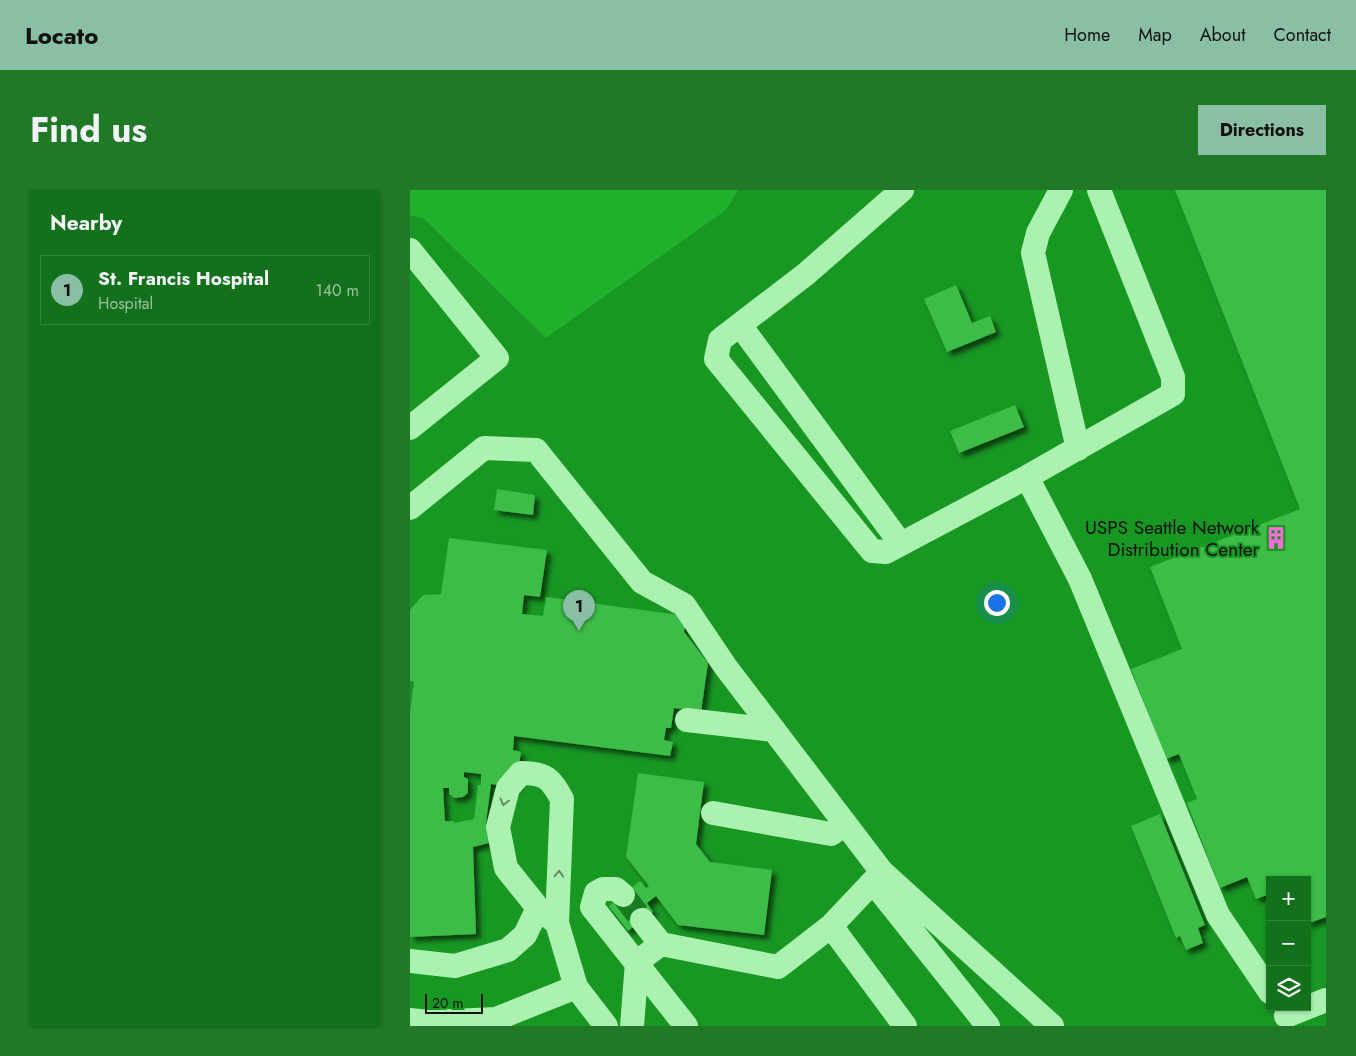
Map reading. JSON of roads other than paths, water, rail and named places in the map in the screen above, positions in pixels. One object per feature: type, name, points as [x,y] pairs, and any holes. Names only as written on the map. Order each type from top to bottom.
[{"type":"lane","points":[[902,190],[806,274],[720,340],[716,358],[872,551],[886,552],[1028,477],[1174,394],[1173,377],[1100,190]]},
{"type":"lane","points":[[1061,190],[1038,233],[1033,253],[1078,449]]},
{"type":"lane","points":[[410,250],[497,358],[410,428]]},
{"type":"lane","points":[[740,325],[901,544]]},
{"type":"lane","points":[[410,508],[484,448],[536,450],[642,582],[684,605],[725,666],[845,824],[878,877],[988,1026]]},
{"type":"lane","points":[[1028,477],[1080,579],[1218,915],[1266,986]]},
{"type":"lane","points":[[687,720],[774,730]]},
{"type":"lane","points":[[557,922],[538,908],[506,868],[498,827],[508,788],[521,773],[538,773],[552,781],[562,799],[557,922],[576,987],[606,1026]]},
{"type":"lane","points":[[713,813],[831,834],[845,824]]},
{"type":"lane","points":[[642,920],[661,944],[778,968],[831,926],[878,877]]},
{"type":"lane","points":[[878,877],[1043,1023]]},
{"type":"lane","points":[[623,895],[616,889],[603,889],[596,893],[592,907],[686,1026]]},
{"type":"lane","points":[[410,961],[455,966],[508,950],[525,935],[538,908]]},
{"type":"lane","points":[[831,926],[905,1026]]},
{"type":"lane","points":[[632,1026],[637,962],[661,944]]},
{"type":"lane","points":[[410,1020],[429,1022],[496,1019],[576,987]]},
{"type":"lane","points":[[1285,1016],[1326,1000]]},
{"type":"tunnel","points":[[623,895],[642,920]]},
{"type":"place","name":"USPS Seattle Network Distribution Center","points":[[1276,538]]},
{"type":"place","name":"St. Francis Hospital","points":[[579,631]]}]
